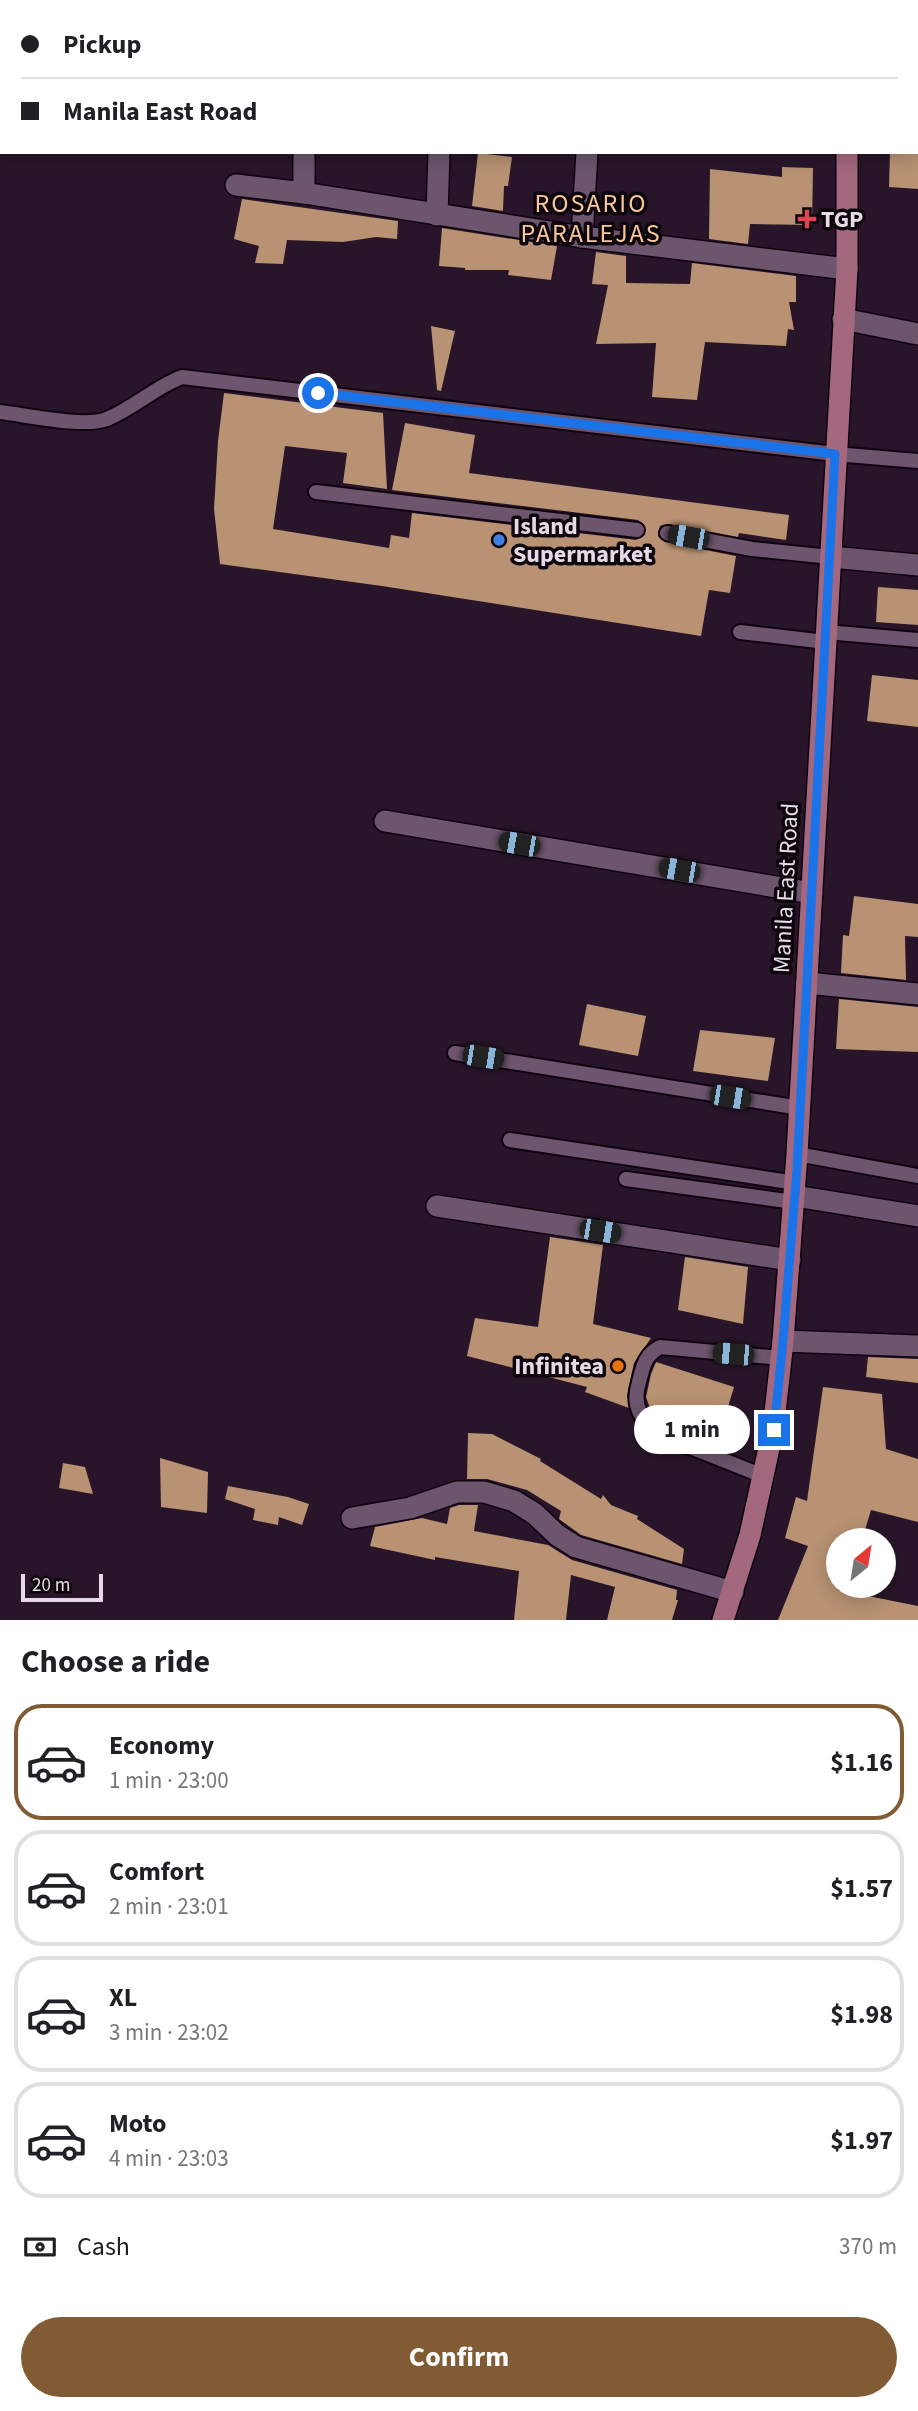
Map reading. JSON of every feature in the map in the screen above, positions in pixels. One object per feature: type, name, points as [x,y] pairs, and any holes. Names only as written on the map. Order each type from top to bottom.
[{"type":"main road","name":"Manila East Road","points":[[723,1620],[750,1535],[774,1430],[790,1260],[847,269],[847,154]]},
{"type":"street","points":[[304,154],[304,193]]},
{"type":"street","points":[[437,215],[439,154]]},
{"type":"street","points":[[582,237],[587,154]]},
{"type":"street","points":[[236,185],[304,193],[582,237],[847,269]]},
{"type":"street","points":[[843,319],[918,334]]},
{"type":"street","points":[[831,557],[918,565]]},
{"type":"street","points":[[385,821],[812,893]]},
{"type":"street","points":[[807,983],[918,994]]},
{"type":"street","points":[[795,1194],[918,1216]]},
{"type":"street","points":[[437,1206],[790,1260]]},
{"type":"street","points":[[782,1350],[918,1346]]},
{"type":"street","points":[[352,1518],[410,1508],[457,1492],[484,1492],[514,1501],[576,1547],[735,1588]]},
{"type":"lane","points":[[0,412],[90,423],[107,419],[168,382],[183,377],[835,454],[918,461]]},
{"type":"lane","points":[[316,492],[638,530]]},
{"type":"lane","points":[[667,533],[752,549],[831,557]]},
{"type":"lane","points":[[740,632],[918,640]]},
{"type":"lane","points":[[456,1053],[800,1108]]},
{"type":"lane","points":[[510,1140],[795,1194]]},
{"type":"lane","points":[[797,1154],[918,1176]]},
{"type":"lane","points":[[626,1179],[795,1194]]},
{"type":"lane","points":[[763,1476],[662,1436],[648,1424],[641,1413],[636,1392],[646,1358],[650,1352],[660,1347],[782,1350]]},
{"type":"building","points":[[478,154],[512,157],[508,186],[504,186],[503,211],[472,206]]},
{"type":"building","points":[[890,154],[918,154],[918,189],[889,187]]},
{"type":"building","points":[[782,167],[813,168],[812,225],[750,224],[748,244],[709,239],[710,169],[782,177]]},
{"type":"building","points":[[242,199],[398,221],[397,239],[376,237],[343,242],[287,240],[283,264],[255,263],[259,246],[234,239]]},
{"type":"building","points":[[442,228],[557,246],[551,280],[508,275],[509,270],[465,270],[439,266]]},
{"type":"building","points":[[596,252],[626,256],[626,283],[690,284],[692,263],[796,276],[796,302],[789,302],[794,330],[788,329],[786,346],[705,342],[697,400],[652,397],[656,343],[596,344],[608,285],[592,284]]},
{"type":"building","points":[[431,326],[455,331],[441,391],[437,390]]},
{"type":"building","name":"Island Supermarket","points":[[224,393],[383,413],[387,489],[343,483],[347,453],[285,446],[273,529],[389,548],[391,535],[409,538],[412,513],[636,540],[645,535],[645,526],[638,520],[392,490],[405,423],[475,435],[469,473],[789,515],[786,540],[739,533],[738,537],[669,524],[660,526],[658,536],[665,542],[736,556],[730,593],[709,590],[701,636],[382,586],[220,564],[214,509]]},
{"type":"building","points":[[878,587],[918,590],[918,625],[876,622]]},
{"type":"building","points":[[872,675],[918,680],[918,727],[867,721]]},
{"type":"building","points":[[854,896],[918,904],[918,937],[905,936],[906,980],[841,973],[843,935],[849,936]]},
{"type":"building","points":[[839,999],[918,1007],[918,1052],[836,1049]]},
{"type":"building","points":[[587,1004],[646,1016],[638,1056],[579,1045]]},
{"type":"building","points":[[700,1030],[775,1038],[768,1081],[693,1071]]},
{"type":"building","points":[[550,1237],[603,1245],[593,1324],[651,1338],[634,1363],[627,1396],[629,1408],[585,1392],[587,1387],[467,1356],[475,1318],[538,1327]]},
{"type":"building","points":[[685,1257],[748,1267],[743,1324],[678,1310]]},
{"type":"building","points":[[868,1357],[918,1359],[918,1383],[866,1377]]},
{"type":"building","points":[[656,1362],[734,1387],[719,1437],[652,1414],[646,1397]]},
{"type":"building","points":[[823,1387],[882,1394],[886,1449],[918,1459],[918,1522],[871,1510],[866,1528],[826,1528],[826,1598],[878,1598],[918,1606],[918,1620],[778,1620],[808,1546],[785,1538],[796,1497],[807,1501]]},
{"type":"building","points":[[468,1433],[492,1434],[541,1459],[540,1461],[601,1499],[603,1495],[611,1505],[638,1516],[637,1519],[684,1549],[682,1564],[581,1535],[559,1519],[561,1511],[527,1490],[487,1479],[467,1479]]},
{"type":"building","points":[[160,1458],[208,1472],[207,1513],[161,1507]]},
{"type":"building","points":[[63,1463],[85,1467],[93,1494],[59,1488]]},
{"type":"building","points":[[228,1486],[288,1497],[309,1504],[302,1525],[279,1517],[278,1525],[253,1520],[255,1509],[225,1499]]},
{"type":"building","points":[[478,1505],[474,1531],[548,1545],[572,1560],[677,1590],[678,1600],[672,1620],[607,1620],[615,1587],[571,1575],[566,1620],[514,1620],[519,1571],[435,1557],[435,1560],[370,1546],[375,1527],[422,1518],[447,1524],[450,1508]]},
{"type":"place","name":"TGP","points":[[807,219]]},
{"type":"place","name":"Island Supermarket","points":[[499,540]]},
{"type":"place","name":"Infinitea","points":[[618,1366]]},
{"type":"district","name":"ROSARIO PARALEJAS","points":[[591,218]]},
{"type":"route","points":[[318,393],[835,454],[797,1169],[774,1430]]}]
